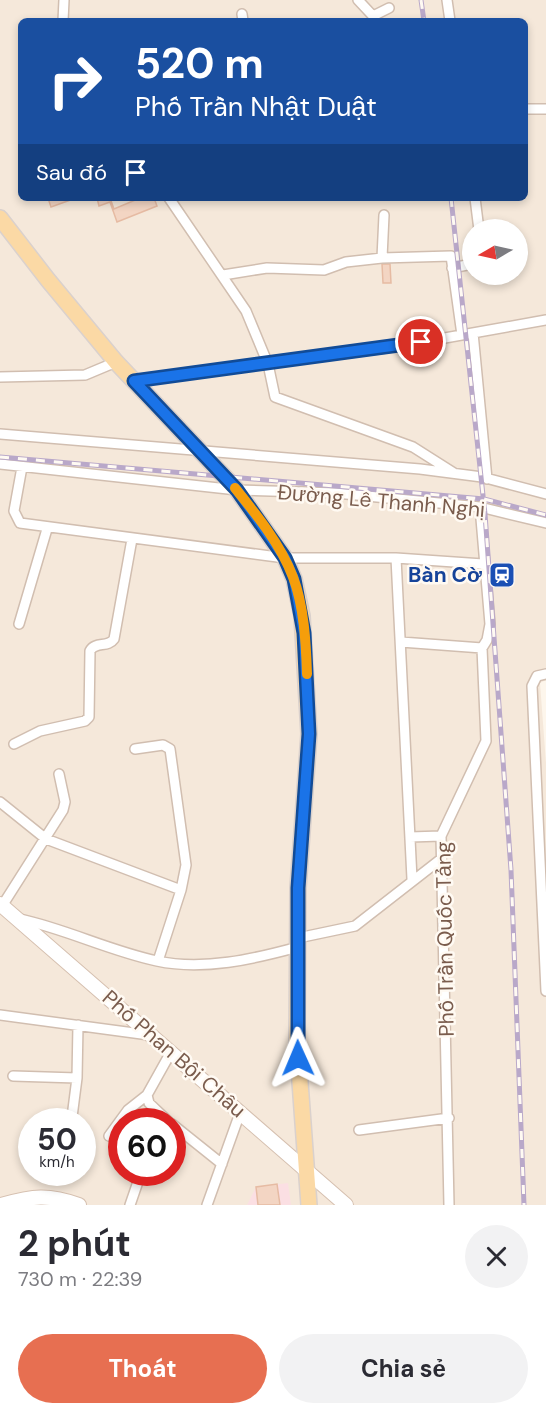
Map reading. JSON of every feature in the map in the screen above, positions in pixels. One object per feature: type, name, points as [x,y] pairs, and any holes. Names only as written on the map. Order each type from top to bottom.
[{"type":"main road","points":[[0,218],[116,362],[237,490],[285,558],[294,579],[302,616],[309,734],[298,888],[297,1041],[309,1205]]},
{"type":"street","points":[[63,18],[64,0]]},
{"type":"street","points":[[358,0],[373,16],[388,8]]},
{"type":"street","points":[[447,0],[450,18]]},
{"type":"street","points":[[528,110],[546,109]]},
{"type":"street","points":[[172,201],[246,311],[268,364],[273,392],[279,400],[413,447],[455,473]]},
{"type":"street","points":[[475,201],[478,219]]},
{"type":"street","points":[[382,258],[384,214]]},
{"type":"street","points":[[223,275],[267,268],[324,270],[346,262],[382,258],[451,256],[462,335]]},
{"type":"street","points":[[452,268],[462,266]]},
{"type":"street","points":[[134,381],[268,364],[546,320]]},
{"type":"street","points":[[473,333],[487,478]]},
{"type":"street","points":[[0,377],[85,375],[116,362]]},
{"type":"street","points":[[0,434],[455,473],[487,478],[546,494]]},
{"type":"street","name":"Đường Lê Thanh Nghị","points":[[0,464],[237,490],[336,493],[480,507],[546,523]]},
{"type":"street","points":[[22,467],[14,511],[16,519],[20,523],[47,529],[285,558],[396,558],[483,564]]},
{"type":"street","name":"Phố Trần Quốc Tảng","points":[[450,1205],[450,1118],[441,836],[486,741],[482,648],[490,633],[490,624],[483,564],[480,507]]},
{"type":"street","points":[[19,624],[47,529]]},
{"type":"street","points":[[14,744],[40,731],[85,721],[89,717],[90,651],[95,646],[109,644],[114,639],[132,539]]},
{"type":"street","points":[[396,558],[412,879]]},
{"type":"street","points":[[401,642],[482,648]]},
{"type":"street","points":[[546,674],[537,676],[532,686],[543,839],[546,991]]},
{"type":"street","points":[[135,748],[163,745],[170,749],[185,854],[181,890],[158,961]]},
{"type":"street","points":[[1,905],[46,840],[66,802],[59,774]]},
{"type":"street","points":[[0,802],[46,840],[181,890]]},
{"type":"street","points":[[410,837],[441,836]]},
{"type":"street","points":[[17,918],[57,927],[158,961],[214,964],[355,926],[412,879],[441,859]]},
{"type":"street","name":"Phố Phan Bội Châu","points":[[1,905],[346,1205]]},
{"type":"street","points":[[0,1015],[153,1036]]},
{"type":"street","points":[[73,1108],[77,1078],[78,1025]]},
{"type":"street","points":[[131,1108],[147,1095],[171,1052]]},
{"type":"street","points":[[13,1076],[77,1078]]},
{"type":"street","points":[[147,1095],[152,1108]]},
{"type":"street","points":[[207,1205],[240,1113]]},
{"type":"street","points":[[358,1130],[450,1118]]},
{"type":"street","points":[[186,1135],[222,1164]]},
{"type":"street","points":[[130,1205],[137,1186]]},
{"type":"street","points":[[1,1205],[56,1197],[79,1205]]},
{"type":"shaded area","points":[[0,0],[546,0],[546,680],[540,683],[546,763],[546,1205],[0,1205]]},
{"type":"shaded area","points":[[288,1183],[291,1205],[247,1205],[256,1187]]},
{"type":"building","points":[[49,201],[68,201],[51,207]]},
{"type":"building","points":[[98,201],[111,201],[114,209],[133,201],[155,201],[157,206],[117,222],[110,202],[99,206]]},
{"type":"building","points":[[382,264],[390,264],[391,283],[383,283]]},
{"type":"building","points":[[277,1184],[280,1205],[258,1205],[256,1187]]},
{"type":"railway","points":[[421,0],[424,18]]},
{"type":"railway","points":[[451,201],[485,514],[511,870],[524,1205]]},
{"type":"railway","points":[[0,457],[484,499],[546,515]]},
{"type":"slow traffic","points":[[235,488],[285,558],[294,579],[302,616],[307,674]]},
{"type":"place","name":"Bàn Cờ","points":[[502,575]]},
{"type":"route","points":[[298,1058],[298,888],[309,734],[307,664],[302,616],[294,579],[285,558],[237,490],[134,381],[421,342]]}]
